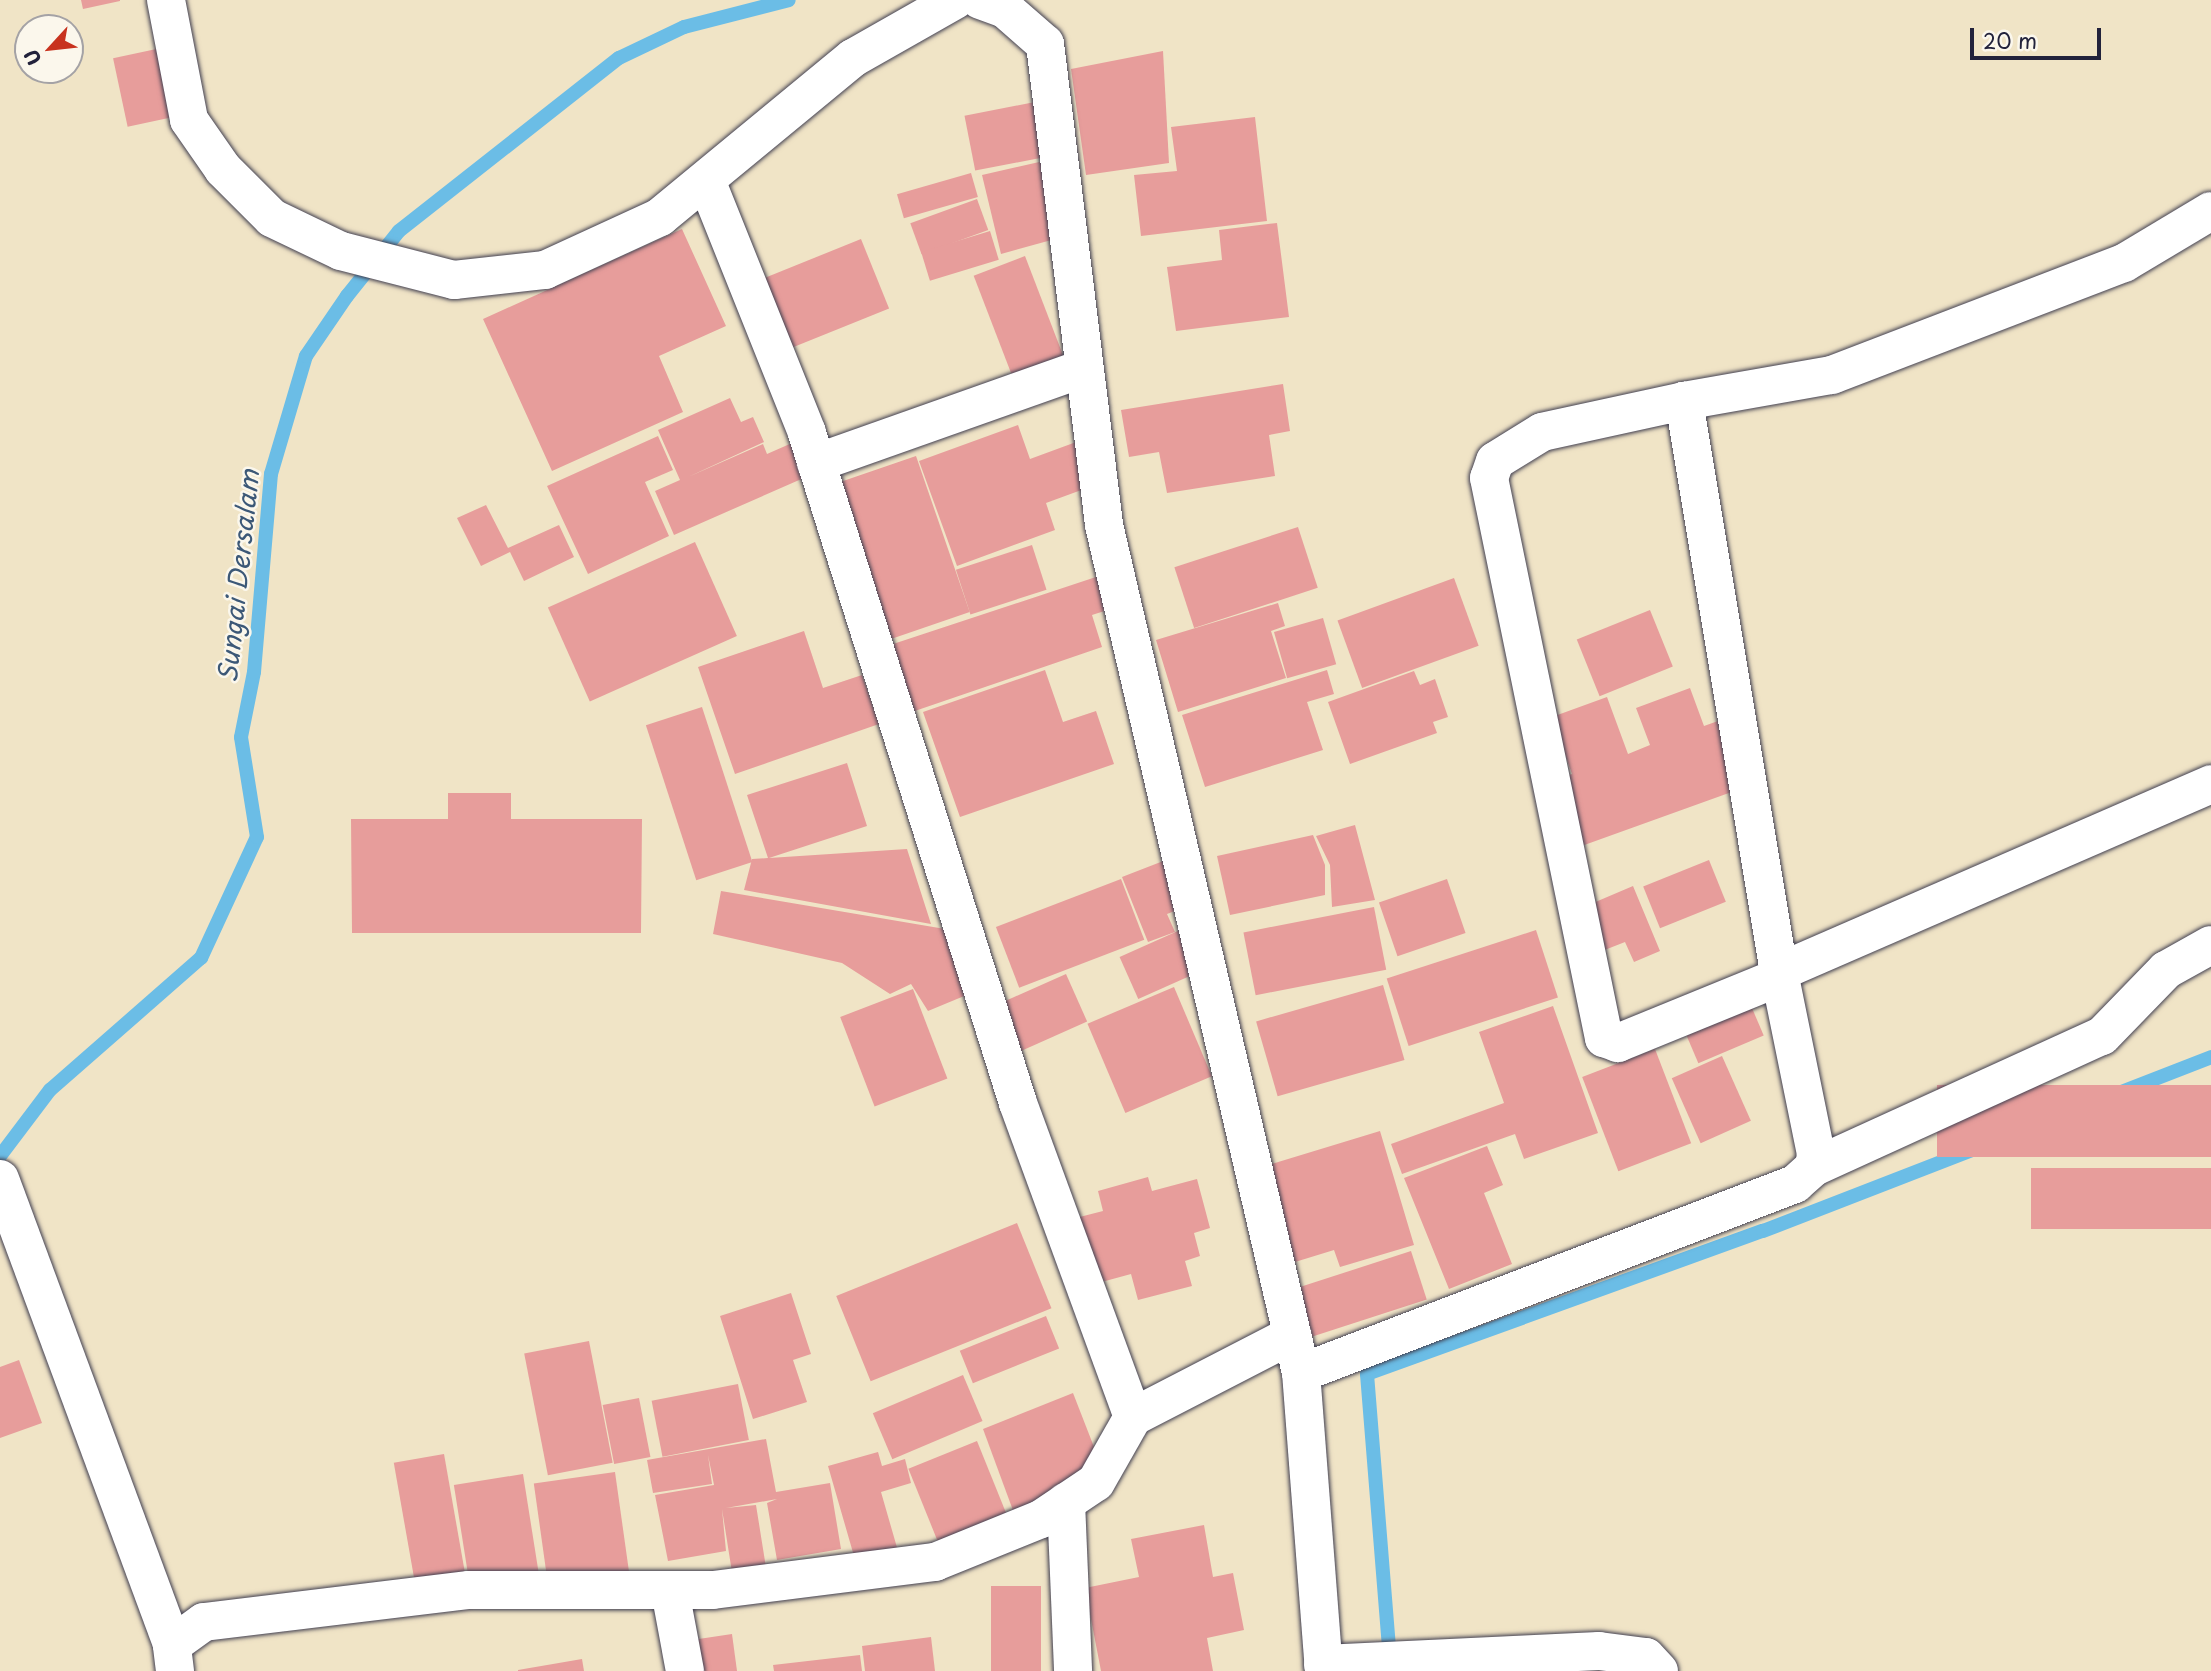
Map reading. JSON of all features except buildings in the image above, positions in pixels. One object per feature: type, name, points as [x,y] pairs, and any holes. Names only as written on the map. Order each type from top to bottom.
[{"type":"street","points":[[166,0],[189,120],[223,169],[272,218],[341,251],[405,271],[454,280],[545,270],[660,216],[853,58],[956,0]]},
{"type":"street","points":[[979,0],[1005,9],[1045,44],[1104,525],[1301,1373],[1336,1666],[1599,1651],[1646,1657],[1658,1671]]},
{"type":"street","points":[[706,180],[816,463],[1018,1102],[1133,1417]]},
{"type":"street","points":[[2211,211],[2124,262],[1832,375],[1684,401],[1542,432],[1495,461],[1489,478],[1604,1038],[1618,1043],[1779,975],[2211,784]]},
{"type":"street","points":[[816,463],[1084,369]]},
{"type":"street","points":[[1684,401],[1779,975],[1814,1167]]},
{"type":"street","points":[[1301,1373],[1795,1184],[1814,1167],[2102,1036],[2166,970],[2211,944]]},
{"type":"street","points":[[0,1179],[174,1658]]},
{"type":"street","points":[[174,1658],[204,1622],[470,1590],[670,1591],[935,1562],[1041,1519],[1096,1482],[1133,1417],[1292,1335]]},
{"type":"street","points":[[1066,1502],[1073,1671]]},
{"type":"street","points":[[670,1591],[685,1671]]},
{"type":"waterway","name":"Sungai Dersalam","points":[[0,1156],[50,1090],[201,958],[257,837],[241,737],[254,672],[271,474],[306,356],[347,296],[399,231],[619,58],[684,27],[789,0]]},
{"type":"waterway","points":[[1390,1660],[1367,1374],[1763,1231],[2211,1057]]}]
